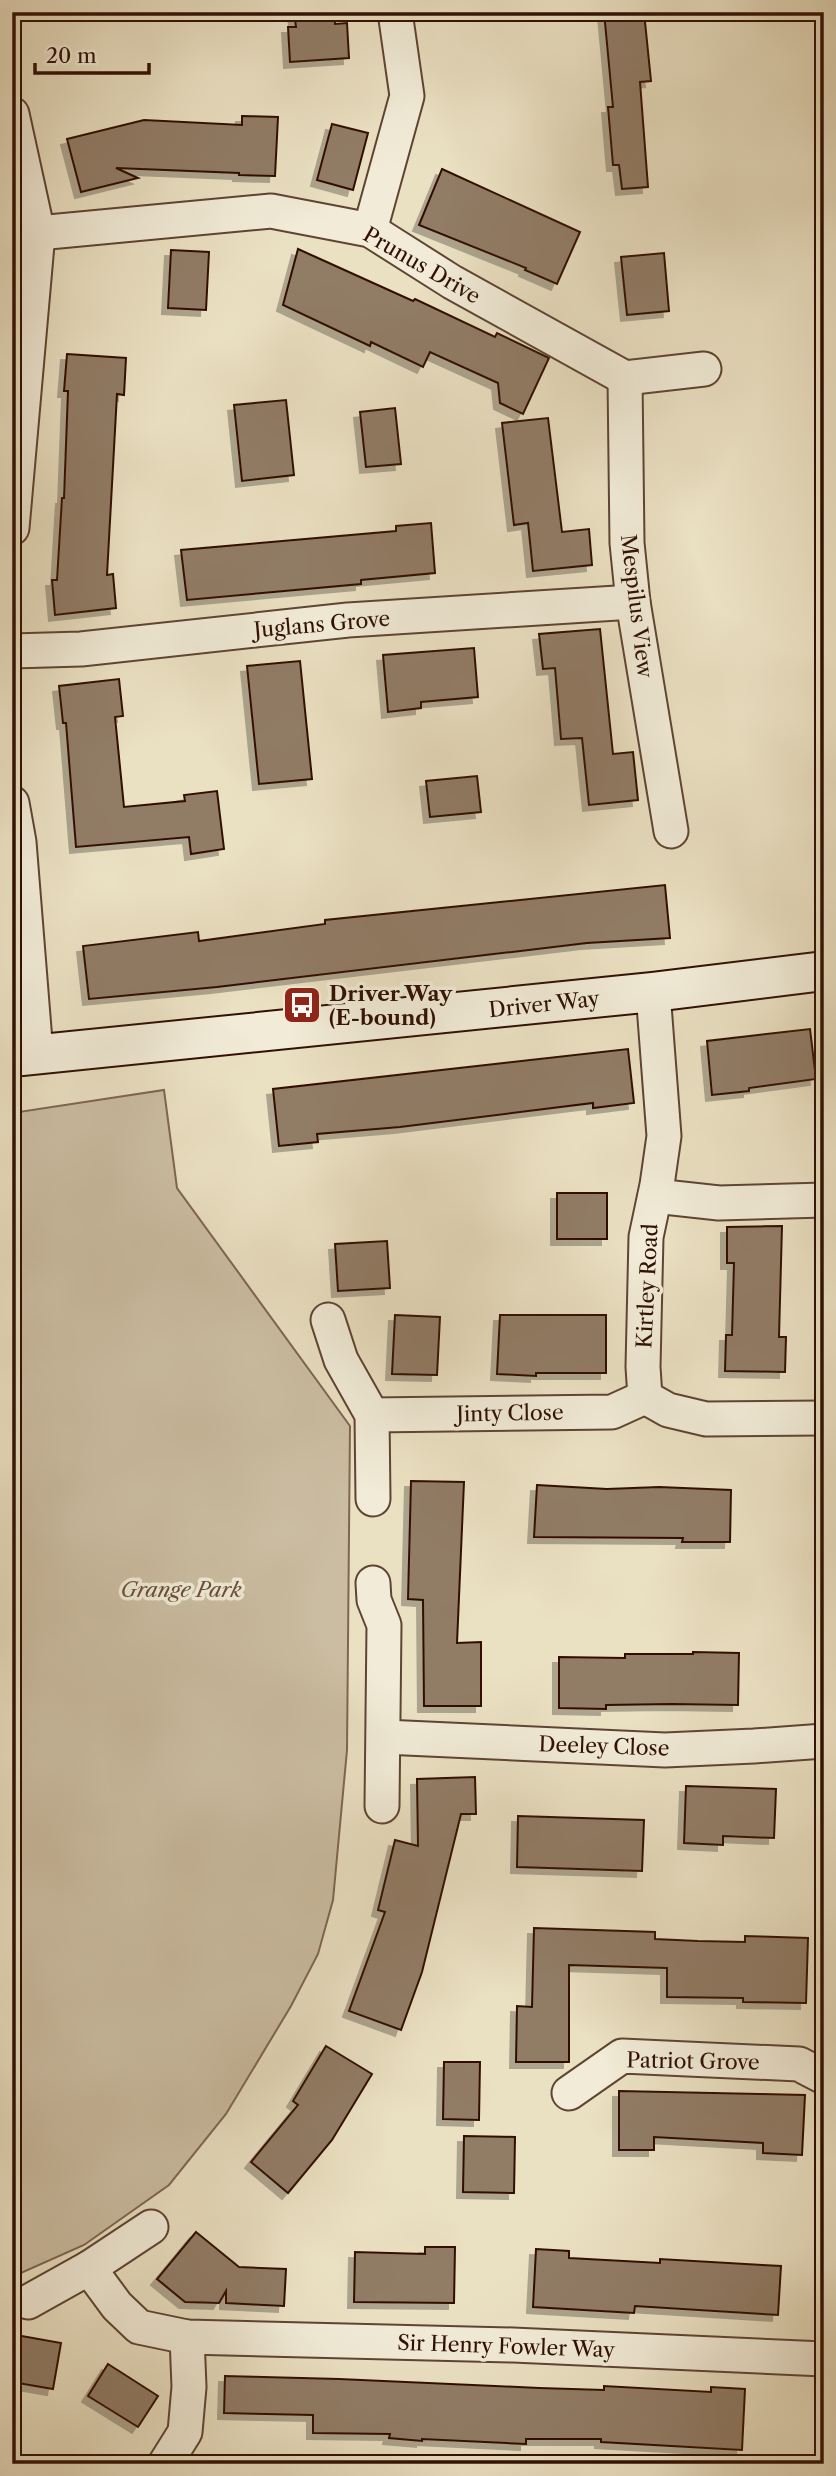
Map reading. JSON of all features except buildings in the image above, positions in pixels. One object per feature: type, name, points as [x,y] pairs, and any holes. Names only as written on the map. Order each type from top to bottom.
[{"type":"main road","name":"Driver Way","points":[[24,1055],[653,992],[824,971]]},
{"type":"street","points":[[370,230],[407,96],[395,12]]},
{"type":"street","points":[[12,114],[38,233],[16,450],[12,528]]},
{"type":"street","name":"Prunus Drive","points":[[38,233],[271,211],[370,230],[452,282],[625,378]]},
{"type":"street","points":[[625,378],[704,369]]},
{"type":"street","name":"Mespilus View","points":[[625,378],[627,543],[633,602],[671,831]]},
{"type":"street","name":"Juglans Grove","points":[[12,650],[81,649],[348,620],[633,602]]},
{"type":"street","points":[[12,803],[24,1055]]},
{"type":"street","name":"Kirtley Road","points":[[645,1397],[646,1237],[664,1136],[653,992]]},
{"type":"street","points":[[655,1196],[719,1203],[824,1199]]},
{"type":"street","points":[[328,1320],[341,1360],[372,1415],[373,1499]]},
{"type":"street","points":[[645,1397],[668,1410],[706,1419],[824,1418]]},
{"type":"street","name":"Jinty Close","points":[[372,1415],[612,1412],[645,1397]]},
{"type":"street","points":[[373,1583],[374,1600],[384,1625],[382,1806]]},
{"type":"street","name":"Deeley Close","points":[[384,1737],[665,1750],[824,1741]]},
{"type":"street","name":"Patriot Grove","points":[[569,2093],[622,2056],[799,2064],[824,2077]]},
{"type":"street","points":[[28,2302],[89,2268],[151,2227]]},
{"type":"street","name":"Sir Henry Fowler Way","points":[[89,2268],[117,2306],[139,2327],[187,2337],[513,2345],[824,2359]]},
{"type":"street","points":[[165,2464],[185,2432],[189,2387],[187,2337]]},
{"type":"green space","name":"Grange Park","points":[[164,1090],[177,1188],[350,1426],[347,1750],[333,1900],[318,1954],[291,2006],[226,2114],[169,2185],[84,2245],[12,2277],[12,1113]]},
{"type":"place","name":"Driver Way (E-bound)","points":[[302,1005]]}]
